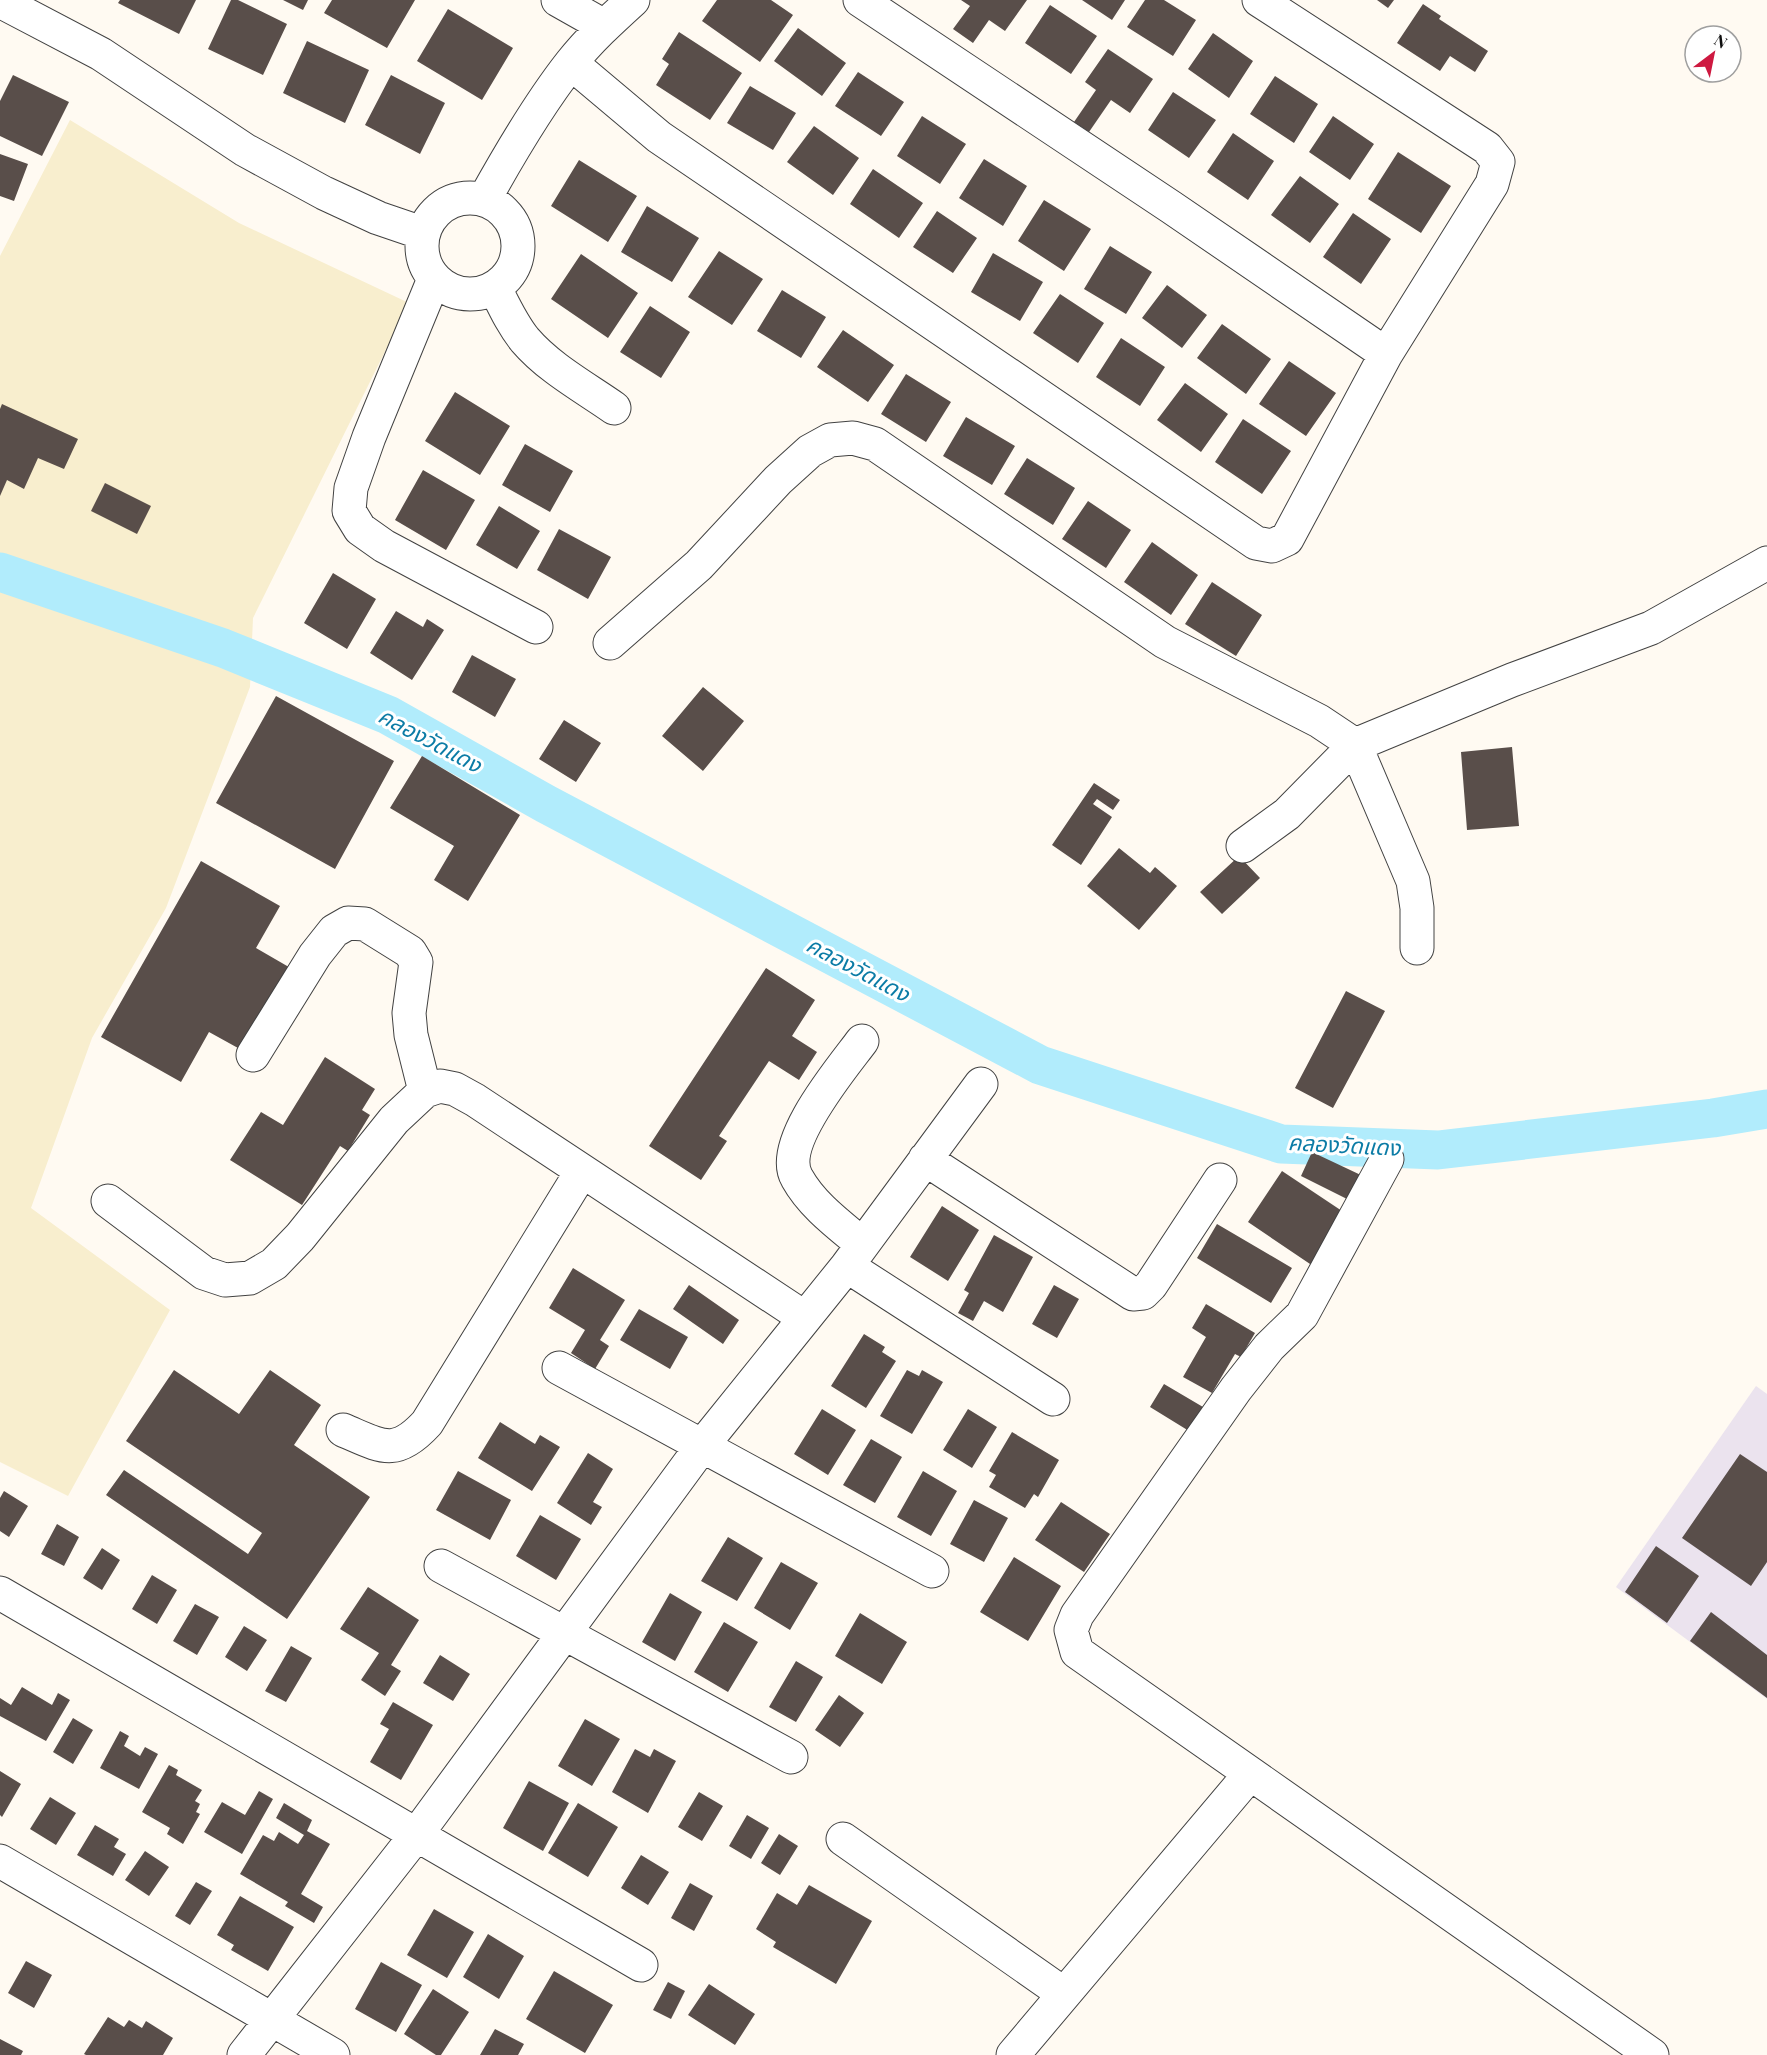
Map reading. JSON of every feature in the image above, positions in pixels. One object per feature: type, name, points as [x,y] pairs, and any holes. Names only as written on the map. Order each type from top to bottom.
[{"type":"street","points":[[558,0],[604,26]]},
{"type":"street","points":[[484,200],[526,127],[571,63],[604,26],[633,0]]},
{"type":"street","points":[[860,0],[1171,207],[1386,354]]},
{"type":"street","points":[[571,63],[659,137],[1256,543],[1272,546],[1287,539],[1386,354],[1492,184],[1498,162],[1487,148],[1259,0]]},
{"type":"street","points":[[0,1],[101,54],[245,150],[324,194],[378,218],[422,233]]},
{"type":"street","points":[[469,197],[484,200],[497,205],[514,226],[518,240],[518,254],[514,267],[506,279],[495,288],[480,293],[463,294],[447,289],[434,279],[425,265],[420,249],[422,233],[429,219],[440,207],[453,200],[469,197]]},
{"type":"street","points":[[434,279],[369,436],[351,488],[349,511],[360,529],[384,546],[536,627]]},
{"type":"street","points":[[495,288],[511,320],[526,342],[552,365],[614,408]]},
{"type":"street","points":[[610,643],[699,565],[778,480],[810,451],[830,440],[853,438],[875,444],[1165,642],[1319,721],[1355,746],[1413,881],[1417,908],[1417,948]]},
{"type":"street","points":[[1242,846],[1287,814],[1355,746],[1512,680],[1652,628],[1767,563]]},
{"type":"street","points":[[253,1055],[315,955],[334,931],[348,923],[365,924],[410,952],[416,962],[409,1014],[411,1035],[425,1091]]},
{"type":"street","points":[[862,1041],[806,1119],[794,1149],[795,1176],[854,1255],[1053,1399]]},
{"type":"street","points":[[244,2055],[417,1834],[702,1446],[854,1255],[981,1084]]},
{"type":"street","points":[[108,1201],[204,1273],[225,1280],[250,1278],[274,1264],[300,1237],[394,1120],[425,1091],[440,1086],[455,1089],[475,1100],[805,1318]]},
{"type":"street","points":[[925,1159],[1133,1294],[1143,1293],[1151,1285],[1220,1180]]},
{"type":"street","points":[[1387,1159],[1302,1315],[1269,1347],[1236,1389],[1077,1615],[1071,1630],[1077,1652],[1652,2055]]},
{"type":"street","points":[[343,1430],[382,1446],[398,1446],[413,1438],[427,1423],[582,1171]]},
{"type":"street","points":[[559,1368],[932,1571]]},
{"type":"street","points":[[441,1566],[791,1757]]},
{"type":"street","points":[[0,1593],[641,1965]]},
{"type":"street","points":[[1013,2055],[1250,1774]]},
{"type":"street","points":[[843,1839],[1064,1994]]},
{"type":"street","points":[[0,1861],[333,2055]]},
{"type":"shaded area","points":[[70,120],[239,223],[409,303],[253,618],[250,687],[166,908],[92,1038],[31,1208],[170,1310],[68,1496],[0,1462],[0,256]]},
{"type":"shaded area","points":[[1756,1386],[1767,1394],[1767,1699],[1616,1587]]},
{"type":"building","points":[[120,0],[196,0],[179,34],[118,3]]},
{"type":"building","points":[[231,0],[238,0],[287,24],[263,75],[208,49]]},
{"type":"building","points":[[283,0],[308,0],[303,10]]},
{"type":"building","points":[[332,0],[415,0],[387,48],[324,13]]},
{"type":"building","points":[[717,0],[771,0],[793,15],[760,62],[702,21]]},
{"type":"building","points":[[961,0],[1027,0],[1005,31],[989,20],[973,43],[953,29],[970,6]]},
{"type":"building","points":[[1082,0],[1125,0],[1112,20]]},
{"type":"building","points":[[1145,0],[1164,0],[1196,20],[1173,56],[1127,27]]},
{"type":"building","points":[[1377,0],[1394,0],[1388,8]]},
{"type":"building","points":[[1423,4],[1441,16],[1439,19],[1488,51],[1475,72],[1450,56],[1440,71],[1397,43]]},
{"type":"building","points":[[1050,5],[1097,36],[1071,74],[1025,43]]},
{"type":"building","points":[[448,9],[513,48],[482,100],[417,61]]},
{"type":"building","points":[[798,28],[846,63],[822,96],[774,61]]},
{"type":"building","points":[[679,32],[742,73],[710,120],[656,85],[669,64],[662,59]]},
{"type":"building","points":[[1213,33],[1253,61],[1229,98],[1188,69]]},
{"type":"building","points":[[307,41],[369,70],[345,123],[283,93]]},
{"type":"building","points":[[1108,49],[1153,79],[1130,113],[1111,100],[1089,132],[1074,122],[1096,90],[1085,82]]},
{"type":"building","points":[[858,72],[904,102],[881,136],[835,106]]},
{"type":"building","points":[[13,75],[69,102],[42,156],[0,136],[0,101]]},
{"type":"building","points":[[391,75],[445,103],[420,154],[365,125]]},
{"type":"building","points":[[1275,76],[1318,104],[1294,143],[1250,114]]},
{"type":"building","points":[[750,86],[796,113],[773,150],[727,123]]},
{"type":"building","points":[[1173,92],[1216,120],[1189,158],[1148,130]]},
{"type":"building","points":[[922,116],[966,144],[940,184],[897,156]]},
{"type":"building","points":[[1333,116],[1374,144],[1350,180],[1309,152]]},
{"type":"building","points":[[814,126],[859,158],[833,195],[787,162]]},
{"type":"building","points":[[1233,133],[1274,161],[1248,200],[1207,172]]},
{"type":"building","points":[[1398,152],[1451,186],[1421,233],[1368,199]]},
{"type":"building","points":[[0,154],[28,164],[14,201],[0,196]]},
{"type":"building","points":[[984,159],[1027,186],[1003,226],[959,198]]},
{"type":"building","points":[[579,160],[637,196],[608,242],[551,206]]},
{"type":"building","points":[[873,169],[923,203],[899,238],[850,204]]},
{"type":"building","points":[[1300,176],[1339,204],[1310,243],[1271,215]]},
{"type":"building","points":[[1044,200],[1091,229],[1064,271],[1018,241]]},
{"type":"building","points":[[647,206],[699,238],[672,282],[621,252]]},
{"type":"building","points":[[937,211],[977,238],[953,273],[913,247]]},
{"type":"building","points":[[1353,213],[1391,239],[1361,284],[1323,257]]},
{"type":"building","points":[[1110,246],[1152,272],[1126,314],[1084,289]]},
{"type":"building","points":[[719,251],[763,279],[732,325],[688,297]]},
{"type":"building","points":[[993,253],[1043,282],[1020,321],[971,292]]},
{"type":"building","points":[[581,254],[638,293],[608,338],[551,299]]},
{"type":"building","points":[[1167,285],[1207,315],[1182,348],[1142,318]]},
{"type":"building","points":[[782,290],[826,317],[801,358],[757,331]]},
{"type":"building","points":[[1060,294],[1104,323],[1078,363],[1033,333]]},
{"type":"building","points":[[650,306],[690,332],[661,378],[620,352]]},
{"type":"building","points":[[1222,324],[1271,359],[1246,394],[1197,358]]},
{"type":"building","points":[[843,330],[894,365],[868,402],[817,367]]},
{"type":"building","points":[[1121,338],[1165,367],[1140,406],[1096,377]]},
{"type":"building","points":[[1289,361],[1336,393],[1306,436],[1259,404]]},
{"type":"building","points":[[906,374],[951,402],[926,442],[881,414]]},
{"type":"building","points":[[1185,383],[1228,414],[1201,452],[1157,420]]},
{"type":"building","points":[[455,392],[510,426],[480,475],[425,441]]},
{"type":"building","points":[[2,404],[78,439],[64,469],[38,458],[24,489],[7,480],[0,496],[0,409]]},
{"type":"building","points":[[966,417],[1015,446],[992,485],[943,456]]},
{"type":"building","points":[[1243,419],[1291,451],[1262,494],[1215,462]]},
{"type":"building","points":[[525,444],[573,471],[550,512],[502,485]]},
{"type":"building","points":[[1027,458],[1075,488],[1053,525],[1004,494]]},
{"type":"building","points":[[423,470],[475,500],[446,550],[395,520]]},
{"type":"building","points":[[105,483],[151,506],[137,534],[91,511]]},
{"type":"building","points":[[1088,501],[1131,530],[1106,568],[1062,539]]},
{"type":"building","points":[[499,506],[540,531],[517,569],[476,545]]},
{"type":"building","points":[[559,529],[611,557],[588,599],[537,570]]},
{"type":"building","points":[[1152,542],[1198,575],[1171,615],[1124,582]]},
{"type":"building","points":[[333,573],[376,599],[347,649],[304,623]]},
{"type":"building","points":[[1212,582],[1262,615],[1236,656],[1185,624]]},
{"type":"building","points":[[396,611],[423,627],[427,619],[444,630],[412,680],[370,653]]},
{"type":"building","points":[[472,655],[516,679],[495,717],[452,692]]},
{"type":"building","points":[[703,687],[744,721],[703,771],[662,736]]},
{"type":"building","points":[[276,696],[394,761],[335,869],[216,803]]},
{"type":"building","points":[[564,720],[601,743],[576,782],[539,759]]},
{"type":"building","points":[[1512,747],[1519,826],[1467,830],[1461,752]]},
{"type":"building","points":[[422,756],[520,815],[468,901],[434,880],[454,846],[390,808]]},
{"type":"building","points":[[1094,783],[1120,800],[1113,810],[1097,799],[1093,804],[1112,817],[1081,865],[1052,845]]},
{"type":"building","points":[[1119,848],[1150,873],[1155,867],[1177,886],[1139,930],[1087,886]]},
{"type":"building","points":[[1239,856],[1260,878],[1222,914],[1200,892]]},
{"type":"building","points":[[201,861],[280,906],[256,948],[294,970],[247,1053],[209,1032],[181,1082],[101,1037]]},
{"type":"building","points":[[766,968],[815,1000],[792,1036],[817,1052],[799,1080],[769,1061],[719,1136],[727,1141],[701,1180],[649,1146]]},
{"type":"building","points":[[1346,991],[1385,1011],[1333,1108],[1295,1088]]},
{"type":"building","points":[[325,1057],[375,1089],[362,1110],[370,1115],[348,1151],[340,1146],[302,1205],[230,1160],[261,1112],[283,1125]]},
{"type":"building","points":[[1312,1152],[1365,1177],[1353,1202],[1301,1176]]},
{"type":"building","points":[[1282,1171],[1348,1215],[1313,1266],[1248,1222]]},
{"type":"building","points":[[942,1206],[979,1230],[948,1281],[910,1257]]},
{"type":"building","points":[[1217,1224],[1292,1268],[1271,1303],[1197,1258]]},
{"type":"building","points":[[994,1235],[1033,1257],[1003,1312],[984,1301],[973,1321],[958,1313],[969,1293],[964,1290]]},
{"type":"building","points":[[573,1268],[625,1300],[600,1340],[609,1346],[595,1369],[571,1353],[585,1330],[549,1308]]},
{"type":"building","points":[[689,1285],[739,1320],[723,1344],[673,1309]]},
{"type":"building","points":[[1054,1285],[1079,1299],[1057,1338],[1032,1324]]},
{"type":"building","points":[[1206,1304],[1255,1333],[1241,1357],[1235,1354],[1212,1393],[1183,1377],[1206,1337],[1192,1328]]},
{"type":"building","points":[[639,1309],[688,1337],[670,1369],[620,1340]]},
{"type":"building","points":[[864,1334],[885,1347],[882,1352],[896,1361],[866,1408],[831,1386]]},
{"type":"building","points":[[174,1370],[239,1414],[270,1370],[321,1405],[294,1445],[370,1497],[287,1619],[106,1495],[124,1470],[248,1554],[262,1533],[126,1441]]},
{"type":"building","points":[[907,1370],[919,1376],[922,1370],[943,1382],[912,1434],[880,1416]]},
{"type":"building","points":[[1164,1384],[1203,1407],[1189,1431],[1150,1407]]},
{"type":"building","points":[[822,1409],[856,1430],[828,1475],[794,1454]]},
{"type":"building","points":[[968,1409],[997,1427],[972,1468],[943,1450]]},
{"type":"building","points":[[500,1422],[535,1444],[540,1435],[560,1447],[532,1491],[478,1458]]},
{"type":"building","points":[[1012,1432],[1059,1460],[1038,1497],[1034,1494],[1025,1508],[989,1487],[996,1475],[989,1471]]},
{"type":"building","points":[[871,1439],[902,1457],[875,1503],[843,1485]]},
{"type":"building","points":[[588,1453],[613,1469],[593,1502],[602,1507],[591,1525],[557,1503]]},
{"type":"building","points":[[1740,1454],[1767,1472],[1767,1562],[1751,1586],[1682,1538]]},
{"type":"building","points":[[458,1471],[511,1500],[490,1540],[436,1510]]},
{"type":"building","points":[[923,1471],[957,1491],[931,1536],[897,1517]]},
{"type":"building","points":[[4,1491],[28,1506],[9,1537],[0,1531],[0,1498]]},
{"type":"building","points":[[974,1500],[1008,1518],[984,1562],[950,1544]]},
{"type":"building","points":[[1061,1502],[1110,1534],[1084,1572],[1035,1540]]},
{"type":"building","points":[[540,1515],[581,1539],[556,1580],[516,1556]]},
{"type":"building","points":[[57,1524],[79,1537],[64,1566],[41,1554]]},
{"type":"building","points":[[728,1537],[763,1558],[737,1601],[701,1581]]},
{"type":"building","points":[[1656,1546],[1699,1576],[1667,1623],[1625,1592]]},
{"type":"building","points":[[102,1548],[120,1560],[102,1590],[83,1578]]},
{"type":"building","points":[[1014,1557],[1061,1586],[1028,1641],[980,1612]]},
{"type":"building","points":[[781,1562],[818,1583],[790,1630],[754,1608]]},
{"type":"building","points":[[152,1575],[177,1590],[157,1624],[132,1609]]},
{"type":"building","points":[[368,1587],[419,1620],[391,1665],[401,1671],[385,1696],[361,1680],[379,1653],[340,1629]]},
{"type":"building","points":[[670,1593],[702,1612],[675,1661],[642,1642]]},
{"type":"building","points":[[195,1604],[219,1617],[197,1655],[173,1641]]},
{"type":"building","points":[[1711,1612],[1767,1655],[1767,1698],[1690,1641]]},
{"type":"building","points":[[860,1613],[907,1642],[882,1684],[835,1656]]},
{"type":"building","points":[[724,1622],[758,1642],[728,1692],[694,1672]]},
{"type":"building","points":[[244,1626],[267,1640],[247,1671],[225,1657]]},
{"type":"building","points":[[291,1646],[312,1658],[286,1702],[265,1691]]},
{"type":"building","points":[[440,1655],[470,1674],[453,1701],[423,1683]]},
{"type":"building","points":[[796,1661],[823,1677],[796,1722],[769,1707]]},
{"type":"building","points":[[22,1687],[52,1705],[58,1693],[70,1700],[46,1741],[0,1716],[0,1698],[11,1705]]},
{"type":"building","points":[[839,1695],[864,1713],[840,1747],[815,1730]]},
{"type":"building","points":[[393,1702],[433,1725],[401,1780],[370,1762],[389,1729],[380,1724]]},
{"type":"building","points":[[73,1718],[93,1730],[73,1764],[53,1752]]},
{"type":"building","points":[[585,1719],[620,1739],[592,1786],[558,1766]]},
{"type":"building","points":[[120,1731],[129,1736],[124,1746],[140,1756],[145,1747],[158,1754],[139,1789],[100,1768]]},
{"type":"building","points":[[635,1749],[650,1757],[654,1749],[676,1761],[648,1813],[612,1792]]},
{"type":"building","points":[[169,1765],[178,1770],[176,1775],[202,1790],[195,1801],[200,1804],[196,1812],[200,1814],[183,1844],[167,1834],[170,1828],[142,1812]]},
{"type":"building","points":[[0,1771],[21,1784],[2,1817],[0,1815]]},
{"type":"building","points":[[529,1781],[569,1803],[543,1851],[503,1828]]},
{"type":"building","points":[[259,1791],[273,1799],[242,1854],[204,1832],[222,1802],[245,1815]]},
{"type":"building","points":[[699,1792],[723,1806],[702,1841],[678,1827]]},
{"type":"building","points":[[50,1797],[76,1813],[56,1845],[30,1829]]},
{"type":"building","points":[[284,1803],[312,1820],[307,1831],[330,1844],[301,1894],[323,1907],[314,1923],[285,1906],[288,1902],[240,1874],[263,1835],[274,1841],[279,1832],[298,1844],[304,1835],[276,1818]]},
{"type":"building","points":[[578,1803],[618,1827],[588,1877],[548,1853]]},
{"type":"building","points":[[747,1815],[769,1828],[751,1859],[729,1846]]},
{"type":"building","points":[[95,1825],[119,1839],[114,1847],[126,1854],[113,1876],[77,1855]]},
{"type":"building","points":[[779,1834],[798,1846],[780,1875],[761,1863]]},
{"type":"building","points":[[145,1851],[169,1867],[149,1896],[125,1880]]},
{"type":"building","points":[[641,1855],[669,1872],[648,1905],[621,1888]]},
{"type":"building","points":[[196,1882],[212,1891],[190,1925],[175,1916]]},
{"type":"building","points":[[690,1883],[713,1896],[694,1931],[671,1918]]},
{"type":"building","points":[[809,1885],[872,1921],[836,1984],[773,1947],[776,1942],[756,1929],[777,1893],[797,1905]]},
{"type":"building","points":[[240,1896],[294,1927],[268,1971],[231,1950],[234,1945],[217,1935]]},
{"type":"building","points":[[434,1909],[474,1932],[447,1978],[407,1955]]},
{"type":"building","points":[[488,1934],[524,1956],[499,1999],[463,1977]]},
{"type":"building","points":[[26,1961],[52,1975],[34,2008],[8,1993]]},
{"type":"building","points":[[381,1962],[422,1985],[396,2032],[355,2009]]},
{"type":"building","points":[[554,1971],[613,2005],[585,2053],[526,2019]]},
{"type":"building","points":[[668,1982],[685,1991],[671,2019],[653,2010]]},
{"type":"building","points":[[709,1984],[755,2014],[735,2045],[688,2015]]},
{"type":"building","points":[[433,1989],[469,2012],[441,2055],[436,2055],[404,2034]]},
{"type":"building","points":[[108,2017],[124,2027],[129,2020],[142,2028],[146,2021],[173,2038],[163,2055],[84,2054]]},
{"type":"building","points":[[495,2029],[524,2044],[518,2055],[480,2055]]},
{"type":"building","points":[[0,2039],[23,2051],[21,2055],[0,2055]]},
{"type":"waterway","name":"คลองวัดแดง","points":[[0,572],[223,648],[388,715],[546,804],[1040,1065],[1281,1144],[1438,1150],[1713,1118],[1767,1109]]}]
